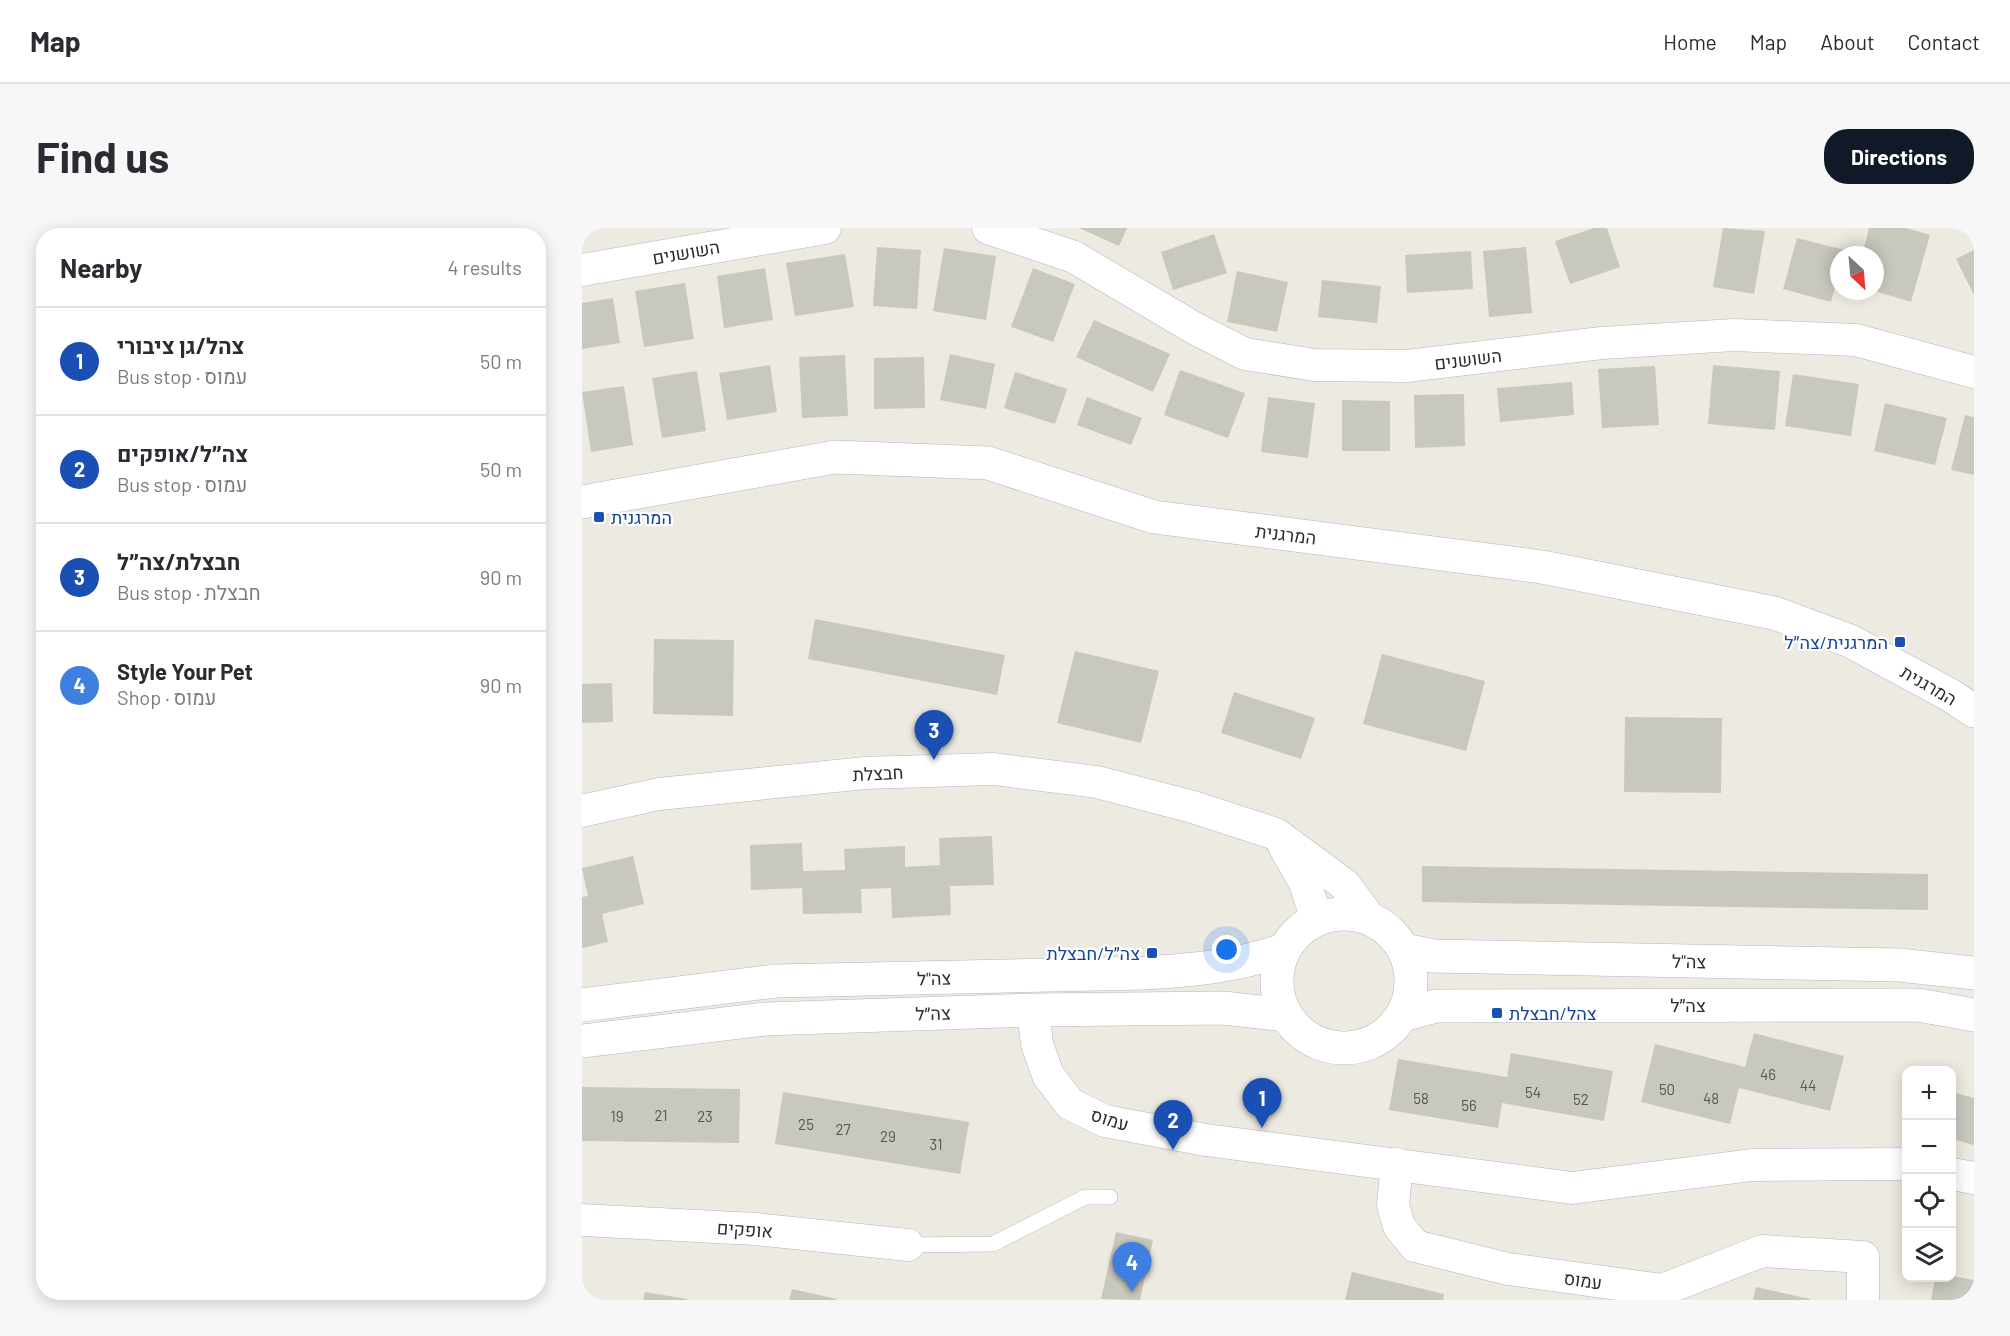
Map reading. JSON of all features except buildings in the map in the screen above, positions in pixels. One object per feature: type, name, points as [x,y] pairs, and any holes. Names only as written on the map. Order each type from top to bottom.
[{"type":"main road","name":"המרגנית","points":[[582,502],[835,457],[988,463],[1154,517],[1542,567],[1774,613],[1850,641],[1950,695],[1974,711]]},
{"type":"main road","points":[[1334,915],[1352,915],[1370,919],[1384,927],[1404,950],[1411,983],[1402,1015],[1389,1030],[1373,1041],[1354,1047],[1334,1047],[1315,1042],[1298,1031],[1286,1015],[1278,994],[1277,972],[1284,950],[1298,932],[1317,920],[1334,915]]},
{"type":"main road","name":"צה\"ל","points":[[582,1005],[776,981],[1203,970],[1243,964],[1284,950]]},
{"type":"main road","name":"צה\"ל","points":[[1404,950],[1433,956],[1899,964],[1974,973]]},
{"type":"main road","name":"צה״ל","points":[[1402,1015],[1436,1006],[1918,1005],[1974,1015]]},
{"type":"main road","name":"צה״ל","points":[[582,1041],[766,1020],[1033,1010],[1223,1008],[1286,1015]]},
{"type":"street","name":"השושנים","points":[[582,270],[825,228]]},
{"type":"street","name":"השושנים","points":[[988,228],[1074,257],[1194,328],[1245,354],[1315,365],[1407,366],[1602,343],[1734,335],[1856,340],[1974,372]]},
{"type":"street","name":"חבצלת","points":[[582,811],[671,793],[865,773],[994,768],[1097,782],[1193,807],[1275,834],[1345,885],[1370,919]]},
{"type":"street","points":[[1275,834],[1288,851],[1305,883],[1317,920]]},
{"type":"street","name":"עמוס","points":[[1033,1010],[1037,1044],[1048,1075],[1070,1104],[1105,1121],[1206,1140],[1572,1188],[1752,1165],[1902,1164]]},
{"type":"street","name":"עמוס","points":[[1397,1164],[1393,1205],[1399,1226],[1415,1246],[1508,1269],[1662,1290],[1762,1251],[1863,1257],[1863,1300]]},
{"type":"street","points":[[1956,1175],[1974,1178]]},
{"type":"street","name":"אופקים","points":[[582,1220],[755,1229],[908,1245]]},
{"type":"lane","points":[[908,1245],[993,1244],[1085,1197],[1110,1197]]},
{"type":"place","name":"המרגנית","points":[[599,517]]},
{"type":"place","name":"המרגנית/צה״ל","points":[[1900,642]]},
{"type":"place","name":"חבצלת/צה״ל","points":[[934,760]]},
{"type":"place","name":"צה״ל/חבצלת","points":[[1152,953]]},
{"type":"place","name":"צהל/חבצלת","points":[[1497,1013]]},
{"type":"place","name":"צהל/גן ציבורי","points":[[1262,1128]]},
{"type":"place","name":"צה״ל/אופקים","points":[[1173,1150]]},
{"type":"place","name":"Style Your Pet","points":[[1132,1292]]}]
